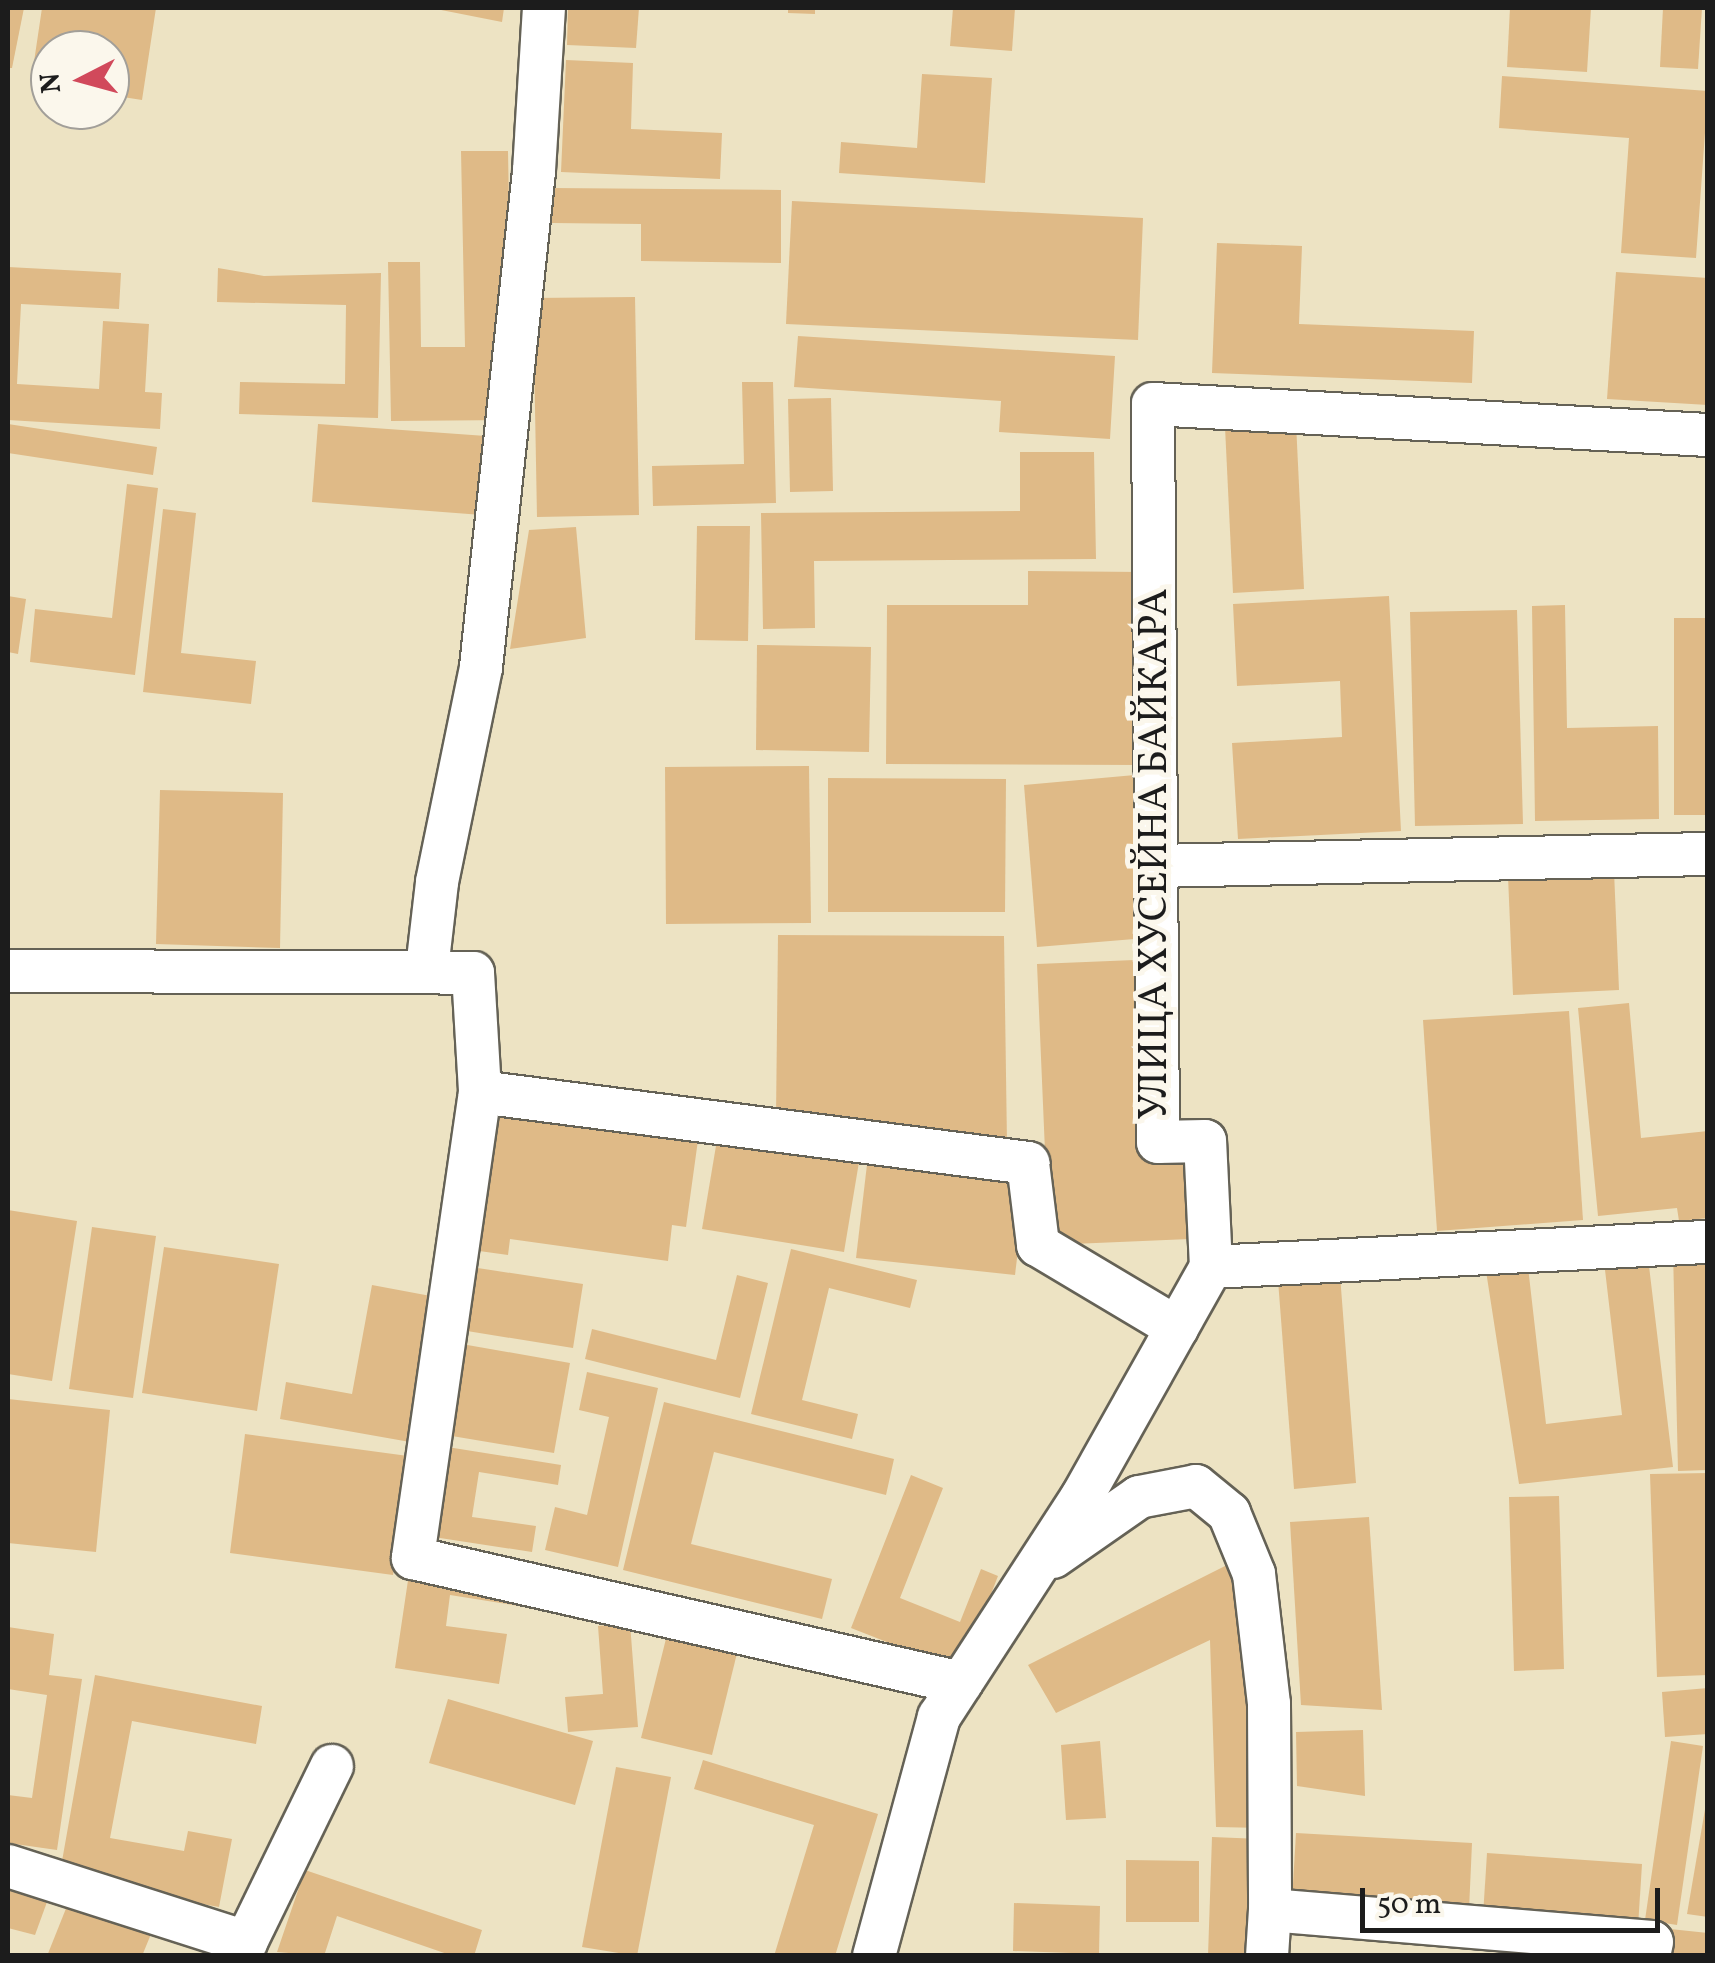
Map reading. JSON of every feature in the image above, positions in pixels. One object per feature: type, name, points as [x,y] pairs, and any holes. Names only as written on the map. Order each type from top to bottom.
[{"type":"street","points":[[427,969],[437,882],[481,666],[534,171],[544,8]]},
{"type":"street","name":"УЛИЦА ХУСЕЙНА БАЙКАРА","points":[[1212,1267],[1205,1141],[1158,1142],[1153,404],[1708,435]]},
{"type":"street","points":[[1156,866],[1708,854]]},
{"type":"street","points":[[8,971],[427,969],[472,974],[480,1092],[413,1558],[960,1683]]},
{"type":"street","points":[[480,1092],[1028,1163],[1038,1245],[1177,1328]]},
{"type":"street","points":[[874,1956],[939,1717],[1036,1569],[1212,1267],[1708,1242]]},
{"type":"street","points":[[1036,1569],[1140,1497],[1196,1486],[1229,1514],[1254,1574],[1270,1704],[1267,1956]]},
{"type":"street","points":[[8,1866],[246,1942],[332,1766]]},
{"type":"street","points":[[1270,1910],[1652,1942],[1650,1956]]},
{"type":"building","points":[[8,8],[24,8],[12,68],[8,68]]},
{"type":"building","points":[[42,8],[156,8],[142,100],[130,98],[130,30],[39,30]]},
{"type":"building","points":[[431,8],[504,8],[502,22]]},
{"type":"building","points":[[568,8],[639,8],[636,48],[567,45]]},
{"type":"building","points":[[788,8],[815,8],[815,14],[788,13]]},
{"type":"building","points":[[953,8],[1015,8],[1012,51],[950,46]]},
{"type":"building","points":[[1510,8],[1591,8],[1587,72],[1507,67]]},
{"type":"building","points":[[1663,8],[1702,8],[1698,69],[1660,67]]},
{"type":"building","points":[[566,60],[633,63],[631,129],[722,133],[720,179],[561,172]]},
{"type":"building","points":[[922,74],[992,78],[985,183],[839,173],[841,142],[917,148]]},
{"type":"building","points":[[1502,76],[1708,91],[1696,258],[1621,253],[1629,138],[1499,128]]},
{"type":"building","points":[[461,151],[508,151],[513,420],[391,421],[388,262],[420,262],[421,347],[465,347]]},
{"type":"building","points":[[552,188],[781,190],[781,263],[641,261],[641,224],[552,223]]},
{"type":"building","points":[[792,201],[1143,218],[1138,340],[786,324]]},
{"type":"building","points":[[1217,243],[1302,246],[1299,324],[1474,331],[1472,383],[1212,373]]},
{"type":"building","points":[[8,267],[121,273],[119,309],[21,304],[17,384],[99,389],[103,321],[149,324],[145,392],[162,393],[160,429],[8,420]]},
{"type":"building","points":[[218,268],[264,276],[381,273],[378,418],[239,414],[240,382],[345,384],[346,305],[217,302]]},
{"type":"building","points":[[1616,272],[1708,278],[1708,405],[1607,399]]},
{"type":"building","points":[[635,297],[639,515],[537,517],[533,298]]},
{"type":"building","points":[[798,336],[1115,356],[1110,439],[999,432],[1001,401],[794,387]]},
{"type":"building","points":[[742,382],[773,382],[776,503],[653,506],[652,466],[744,464]]},
{"type":"building","points":[[831,398],[833,491],[790,492],[788,399]]},
{"type":"building","points":[[1296,423],[1304,589],[1233,593],[1225,427]]},
{"type":"building","points":[[8,424],[157,447],[153,475],[8,453]]},
{"type":"building","points":[[318,424],[500,437],[495,516],[312,502]]},
{"type":"building","points":[[1020,452],[1094,452],[1096,559],[814,561],[815,628],[763,629],[761,513],[1020,511]]},
{"type":"building","points":[[127,484],[158,488],[135,675],[30,662],[35,609],[112,618]]},
{"type":"building","points":[[163,509],[196,513],[181,653],[256,661],[251,704],[143,692]]},
{"type":"building","points":[[697,526],[750,526],[748,641],[695,640]]},
{"type":"building","points":[[576,527],[586,638],[510,649],[529,530]]},
{"type":"building","points":[[1028,571],[1142,572],[1141,765],[886,764],[887,605],[1028,605]]},
{"type":"building","points":[[8,596],[26,599],[18,654],[8,652]]},
{"type":"building","points":[[1389,596],[1401,831],[1238,839],[1232,743],[1342,737],[1340,681],[1237,686],[1233,604]]},
{"type":"building","points":[[1565,605],[1567,728],[1658,726],[1659,819],[1535,821],[1532,606]]},
{"type":"building","points":[[1517,610],[1523,824],[1415,826],[1410,612]]},
{"type":"building","points":[[1674,618],[1708,618],[1708,815],[1674,815]]},
{"type":"building","points":[[757,645],[871,647],[869,752],[756,750]]},
{"type":"building","points":[[809,766],[811,923],[666,924],[665,767]]},
{"type":"building","points":[[1146,774],[1159,937],[1037,947],[1024,785]]},
{"type":"building","points":[[828,778],[1006,779],[1005,912],[828,912]]},
{"type":"building","points":[[160,790],[283,793],[280,948],[156,944]]},
{"type":"building","points":[[1614,871],[1619,990],[1513,995],[1508,876]]},
{"type":"building","points":[[778,935],[1004,936],[1007,1144],[776,1118]]},
{"type":"building","points":[[1159,959],[1167,1134],[1209,1133],[1213,1238],[1049,1245],[1037,964]]},
{"type":"building","points":[[1629,1003],[1641,1138],[1708,1131],[1708,1218],[1679,1221],[1677,1208],[1598,1216],[1578,1008]]},
{"type":"building","points":[[1569,1011],[1583,1220],[1437,1231],[1423,1020]]},
{"type":"building","points":[[490,1112],[698,1140],[686,1227],[672,1225],[668,1261],[510,1239],[508,1255],[472,1250]]},
{"type":"building","points":[[718,1134],[860,1156],[844,1252],[702,1229]]},
{"type":"building","points":[[868,1156],[1027,1174],[1015,1275],[856,1258]]},
{"type":"building","points":[[8,1210],[77,1221],[52,1381],[8,1374]]},
{"type":"building","points":[[92,1227],[156,1236],[133,1398],[69,1389]]},
{"type":"building","points":[[164,1247],[279,1264],[257,1411],[142,1393]]},
{"type":"building","points":[[791,1249],[917,1280],[910,1308],[829,1288],[802,1400],[858,1414],[852,1439],[751,1414]]},
{"type":"building","points":[[1708,1249],[1708,1470],[1678,1471],[1673,1250]]},
{"type":"building","points":[[1649,1266],[1673,1467],[1519,1484],[1486,1271],[1528,1267],[1546,1424],[1622,1415],[1605,1270]]},
{"type":"building","points":[[471,1267],[583,1284],[573,1348],[461,1330]]},
{"type":"building","points":[[737,1275],[768,1283],[740,1398],[585,1359],[592,1329],[716,1360]]},
{"type":"building","points":[[1340,1275],[1356,1483],[1294,1489],[1278,1280]]},
{"type":"building","points":[[372,1285],[436,1297],[410,1442],[280,1419],[286,1382],[352,1394]]},
{"type":"building","points":[[456,1343],[570,1363],[554,1453],[440,1434]]},
{"type":"building","points":[[587,1372],[658,1388],[618,1567],[545,1550],[555,1507],[587,1515],[609,1417],[579,1410]]},
{"type":"building","points":[[8,1399],[110,1410],[96,1552],[8,1543]]},
{"type":"building","points":[[664,1402],[894,1459],[886,1495],[714,1452],[691,1544],[832,1579],[822,1619],[623,1570]]},
{"type":"building","points":[[245,1434],[408,1456],[393,1575],[230,1553]]},
{"type":"building","points":[[441,1446],[561,1465],[558,1485],[479,1472],[472,1517],[536,1526],[532,1552],[427,1536]]},
{"type":"building","points":[[1708,1473],[1708,1675],[1657,1677],[1650,1474]]},
{"type":"building","points":[[911,1475],[943,1488],[900,1598],[960,1622],[981,1569],[998,1576],[961,1671],[851,1628]]},
{"type":"building","points":[[1559,1496],[1564,1669],[1514,1671],[1509,1497]]},
{"type":"building","points":[[1369,1517],[1382,1710],[1301,1705],[1290,1522]]},
{"type":"building","points":[[411,1560],[530,1578],[525,1607],[450,1595],[446,1626],[507,1634],[499,1684],[395,1668]]},
{"type":"building","points":[[1227,1565],[1241,1565],[1264,1828],[1216,1827],[1210,1640],[1056,1713],[1028,1665]]},
{"type":"building","points":[[630,1623],[638,1727],[568,1732],[565,1697],[603,1694],[598,1626]]},
{"type":"building","points":[[670,1623],[740,1641],[712,1755],[641,1738]]},
{"type":"building","points":[[8,1627],[54,1634],[49,1675],[82,1679],[57,1850],[8,1843],[8,1795],[32,1798],[47,1695],[8,1689]]},
{"type":"building","points":[[95,1675],[262,1706],[256,1744],[132,1721],[110,1838],[184,1851],[188,1831],[232,1839],[219,1907],[59,1878]]},
{"type":"building","points":[[1708,1688],[1708,1734],[1665,1737],[1662,1692]]},
{"type":"building","points":[[448,1699],[593,1741],[575,1805],[429,1763]]},
{"type":"building","points":[[1363,1730],[1365,1796],[1297,1786],[1296,1732]]},
{"type":"building","points":[[1100,1741],[1106,1818],[1066,1820],[1061,1745]]},
{"type":"building","points":[[1671,1741],[1703,1746],[1677,1925],[1645,1920]]},
{"type":"building","points":[[703,1760],[878,1814],[835,1956],[774,1956],[814,1825],[694,1789]]},
{"type":"building","points":[[616,1767],[671,1777],[637,1956],[582,1947]]},
{"type":"building","points":[[1708,1792],[1708,1917],[1687,1914]]},
{"type":"building","points":[[1296,1833],[1472,1843],[1469,1910],[1292,1901]]},
{"type":"building","points":[[1212,1837],[1261,1839],[1257,1956],[1208,1956]]},
{"type":"building","points":[[1487,1853],[1642,1864],[1638,1927],[1483,1916]]},
{"type":"building","points":[[1126,1860],[1199,1861],[1199,1922],[1126,1922]]},
{"type":"building","points":[[305,1870],[482,1930],[474,1956],[453,1956],[337,1916],[324,1956],[277,1952]]},
{"type":"building","points":[[8,1882],[51,1891],[35,1935],[8,1928]]},
{"type":"building","points":[[69,1901],[151,1934],[142,1956],[47,1956]]},
{"type":"building","points":[[1014,1903],[1100,1906],[1099,1954],[1013,1951]]},
{"type":"building","points":[[1670,1929],[1708,1933],[1708,1956],[1667,1956]]}]
